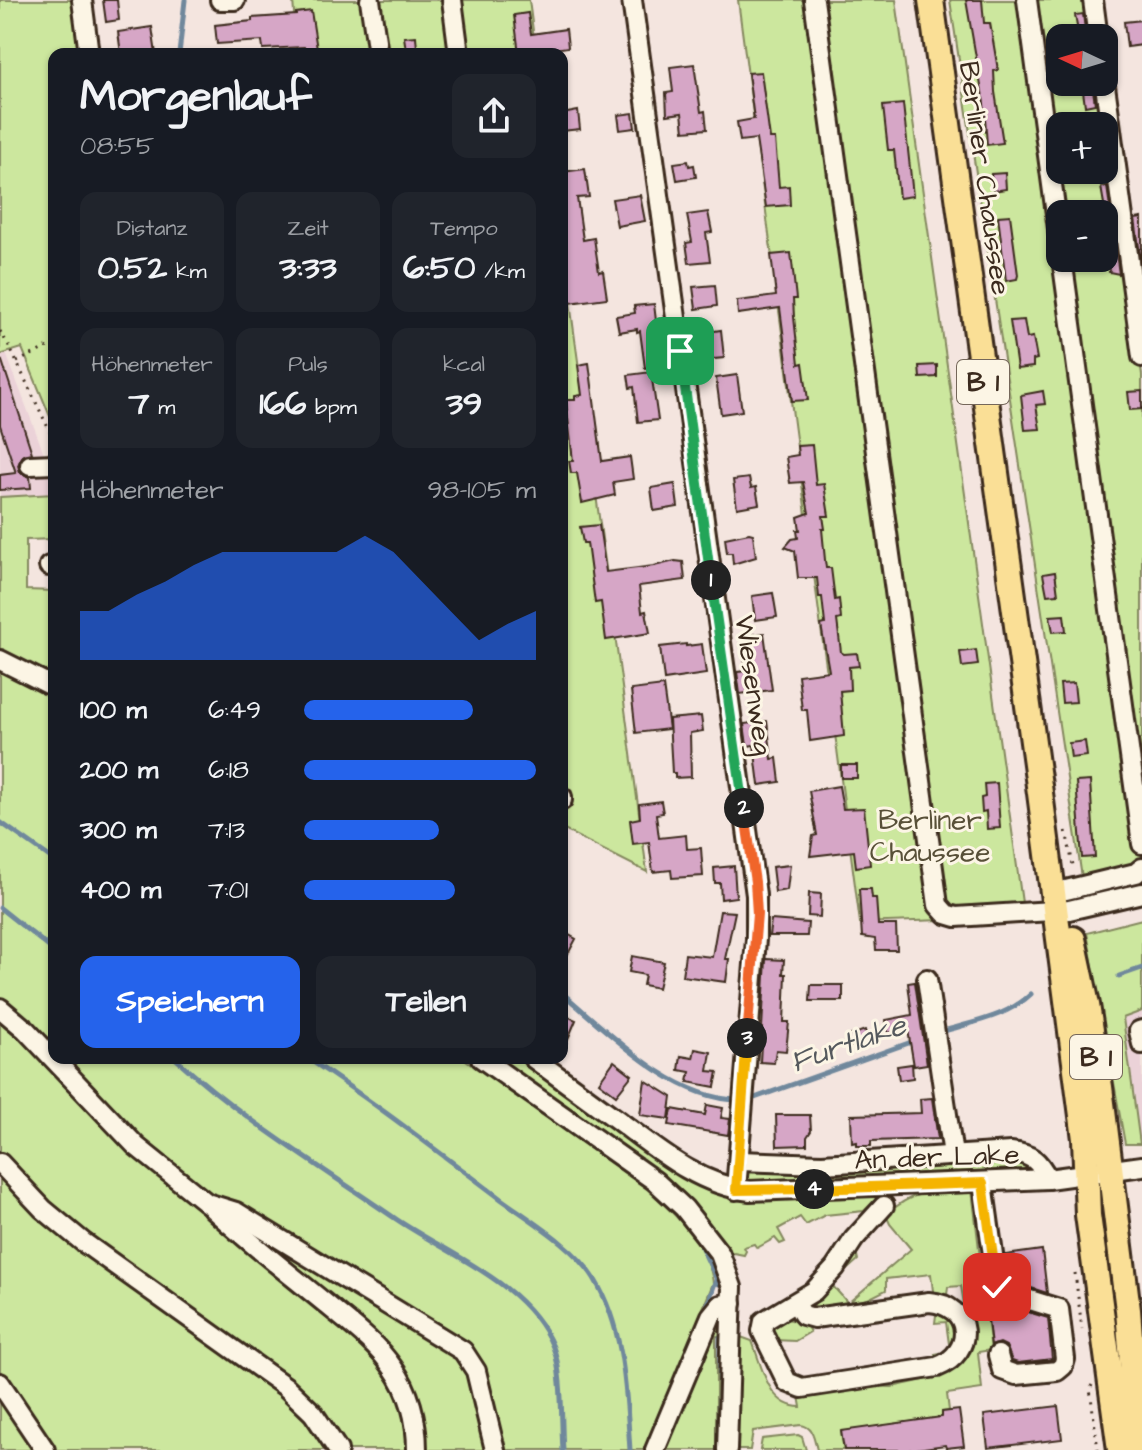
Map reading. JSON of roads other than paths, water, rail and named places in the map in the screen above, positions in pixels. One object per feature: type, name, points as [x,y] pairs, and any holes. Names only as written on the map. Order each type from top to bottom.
[{"type":"main road","name":"Berliner Chaussee","points":[[931,0],[1040,793],[1063,903],[1085,1139],[1099,1172],[1128,1310],[1139,1450]]},
{"type":"main road","name":"Berliner Chaussee","points":[[1099,1172],[1088,1215],[1120,1450]]},
{"type":"street","points":[[82,0],[88,48]]},
{"type":"street","points":[[220,0],[232,0]]},
{"type":"street","points":[[370,0],[377,48]]},
{"type":"street","points":[[452,0],[458,48]]},
{"type":"street","name":"Wiesenweg","points":[[632,0],[756,895],[756,939],[736,1190]]},
{"type":"street","points":[[814,0],[938,905],[946,914],[956,917],[1142,893]]},
{"type":"street","points":[[1027,0],[1054,200]]},
{"type":"street","points":[[1093,0],[1096,24]]},
{"type":"street","points":[[1106,96],[1142,357]]},
{"type":"street","points":[[1064,272],[1142,844]]},
{"type":"street","points":[[30,465],[48,464]]},
{"type":"street","points":[[0,660],[48,684]]},
{"type":"street","points":[[1063,903],[1142,868]]},
{"type":"street","points":[[927,979],[953,1155]]},
{"type":"street","points":[[0,1008],[48,1053]]},
{"type":"street","points":[[1142,1030],[1139,1031],[1142,1044]]},
{"type":"street","points":[[58,1064],[136,1146],[355,1328],[387,1359],[410,1401],[417,1450]]},
{"type":"street","points":[[489,1064],[670,1194],[720,1254],[729,1272],[732,1303],[727,1450]]},
{"type":"street","name":"An der Lake","points":[[541,1064],[671,1159],[696,1174],[736,1190],[983,1183],[1048,1179],[1142,1166]]},
{"type":"street","name":"An der Lake","points":[[740,1161],[837,1164],[1027,1153],[1039,1161],[1048,1179]]},
{"type":"street","points":[[0,1163],[43,1209],[83,1242],[286,1387],[313,1413],[338,1450]]},
{"type":"street","points":[[983,1183],[998,1290],[1059,1309],[1065,1359],[1057,1371],[1016,1375],[1002,1370],[998,1355]]},
{"type":"street","points":[[207,1203],[236,1212],[463,1351],[476,1371],[495,1450]]},
{"type":"street","points":[[796,1304],[803,1315],[814,1318],[936,1302],[947,1306],[959,1318],[964,1329],[962,1346],[950,1361],[937,1367],[797,1387],[787,1382],[762,1331],[767,1319],[814,1291],[884,1206]]},
{"type":"street","points":[[655,1450],[711,1316],[720,1305],[732,1303]]},
{"type":"street","points":[[0,1383],[45,1450]]},
{"type":"waterway","name":"Furtlake","points":[[180,48],[185,0]]},
{"type":"waterway","points":[[0,822],[48,856]]},
{"type":"waterway","points":[[0,908],[48,946]]},
{"type":"waterway","name":"Furtlake","points":[[1119,976],[1142,968]]},
{"type":"waterway","name":"Furtlake","points":[[941,1032],[1000,1013],[1031,994]]},
{"type":"waterway","name":"Furtlake","points":[[568,998],[622,1044],[667,1076],[714,1097],[739,1100]]},
{"type":"waterway","name":"Furtlake","points":[[749,1100],[931,1035]]},
{"type":"waterway","points":[[182,1064],[282,1142],[396,1219],[485,1272],[525,1305],[541,1325],[556,1357],[563,1450]]},
{"type":"waterway","points":[[316,1064],[551,1235],[586,1267],[604,1298],[618,1340],[630,1450]]},
{"type":"waterway","points":[[699,1242],[719,1284]]},
{"type":"waterway","points":[[705,1312],[716,1280]]},
{"type":"waterway","points":[[719,1429],[720,1337]]}]
